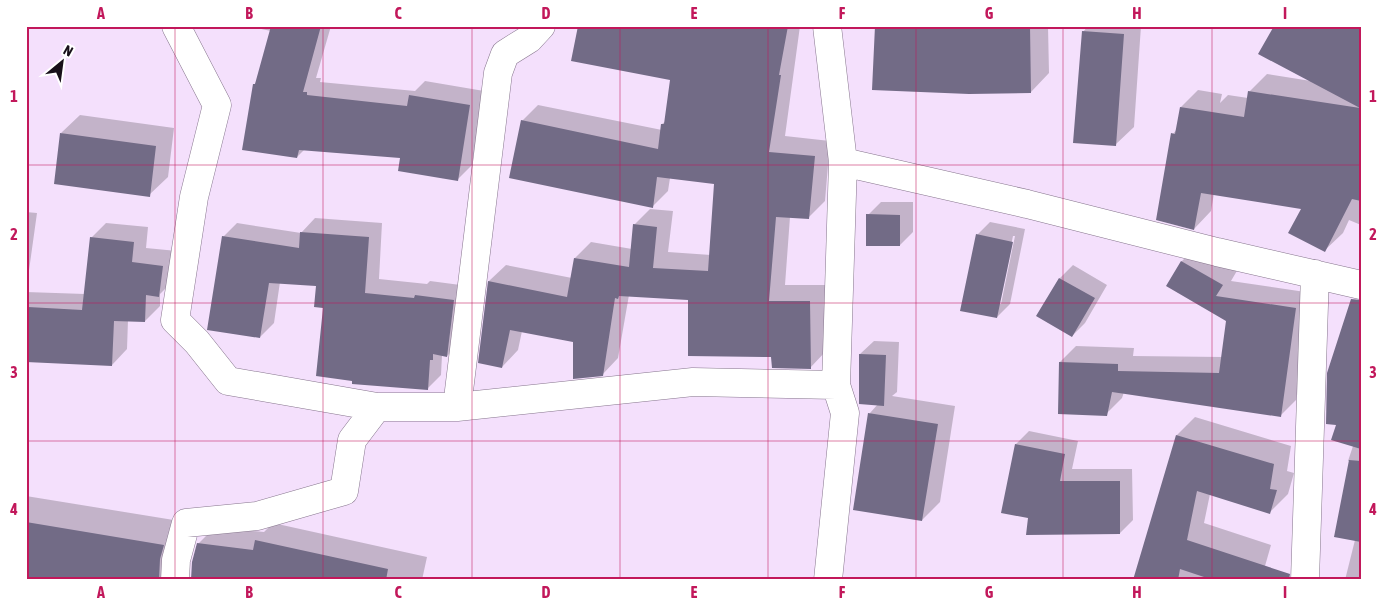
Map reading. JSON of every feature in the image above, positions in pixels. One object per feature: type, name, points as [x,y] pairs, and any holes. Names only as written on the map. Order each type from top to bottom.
[{"type":"street","points":[[176,26],[217,105],[194,197],[175,320],[197,342],[228,381],[377,407],[457,407],[693,382],[836,385]]},
{"type":"street","points":[[457,407],[498,73],[505,54],[530,39],[541,26]]},
{"type":"street","points":[[827,26],[843,162],[836,385],[845,413],[828,580]]},
{"type":"street","points":[[843,162],[1027,204],[1217,252],[1361,285]]},
{"type":"street","points":[[1305,580],[1315,274]]},
{"type":"street","points":[[175,580],[176,560],[186,523],[257,516],[344,491],[352,440],[377,407]]},
{"type":"building","points":[[271,26],[321,26],[303,92],[307,92],[307,95],[407,106],[409,95],[470,105],[458,181],[398,171],[400,158],[299,150],[297,158],[242,150],[253,84],[255,84]]},
{"type":"building","points":[[578,26],[788,26],[779,75],[781,75],[769,152],[815,156],[809,219],[776,217],[769,301],[810,301],[811,369],[772,368],[771,357],[688,356],[688,300],[619,296],[618,299],[615,298],[603,376],[573,379],[573,342],[510,330],[502,368],[478,363],[488,281],[567,297],[574,258],[629,267],[633,224],[657,227],[653,268],[708,271],[714,184],[657,177],[653,208],[509,178],[521,120],[658,149],[661,124],[664,124],[670,80],[571,61]]},
{"type":"building","points":[[875,26],[1030,26],[1031,93],[969,94],[872,90]]},
{"type":"building","points":[[1274,26],[1361,26],[1361,201],[1352,199],[1325,252],[1288,233],[1301,209],[1201,193],[1194,230],[1156,220],[1171,133],[1175,134],[1180,107],[1244,117],[1248,91],[1360,108],[1258,54]]},
{"type":"building","points":[[1082,31],[1124,34],[1116,146],[1073,143]]},
{"type":"building","points":[[60,133],[156,146],[150,197],[54,184]]},
{"type":"building","points":[[866,214],[900,215],[900,246],[866,246]]},
{"type":"building","points":[[300,232],[369,237],[365,293],[414,298],[415,295],[454,300],[447,357],[433,354],[433,360],[430,360],[428,390],[352,384],[352,381],[316,376],[323,308],[314,307],[316,286],[269,283],[260,338],[207,330],[222,236],[299,248]]},
{"type":"building","points":[[976,234],[1013,242],[997,318],[960,311]]},
{"type":"building","points":[[90,237],[134,242],[132,262],[163,266],[159,297],[146,295],[145,322],[114,321],[112,366],[26,362],[28,307],[82,310]]},
{"type":"building","points":[[1181,261],[1223,285],[1216,296],[1296,308],[1281,417],[1112,392],[1107,416],[1058,414],[1059,362],[1118,364],[1118,371],[1219,373],[1226,321],[1166,286]]},
{"type":"building","points":[[1059,278],[1095,298],[1072,337],[1036,316]]},
{"type":"building","points":[[1351,299],[1361,300],[1361,449],[1331,440],[1336,425],[1326,424],[1327,373]]},
{"type":"building","points":[[859,354],[886,355],[884,406],[859,404]]},
{"type":"building","points":[[868,413],[938,424],[922,521],[853,510]]},
{"type":"building","points":[[1176,435],[1274,464],[1270,489],[1277,490],[1270,514],[1197,491],[1187,540],[1290,574],[1289,580],[1213,580],[1180,569],[1178,580],[1133,580]]},
{"type":"building","points":[[1015,444],[1065,454],[1060,481],[1120,481],[1120,534],[1026,535],[1028,518],[1001,513]]},
{"type":"building","points":[[1349,460],[1361,461],[1361,542],[1334,537]]},
{"type":"building","points":[[26,522],[164,545],[160,559],[159,580],[26,580]]},
{"type":"building","points":[[255,540],[388,569],[386,580],[191,580],[192,562],[197,543],[253,550]]}]
